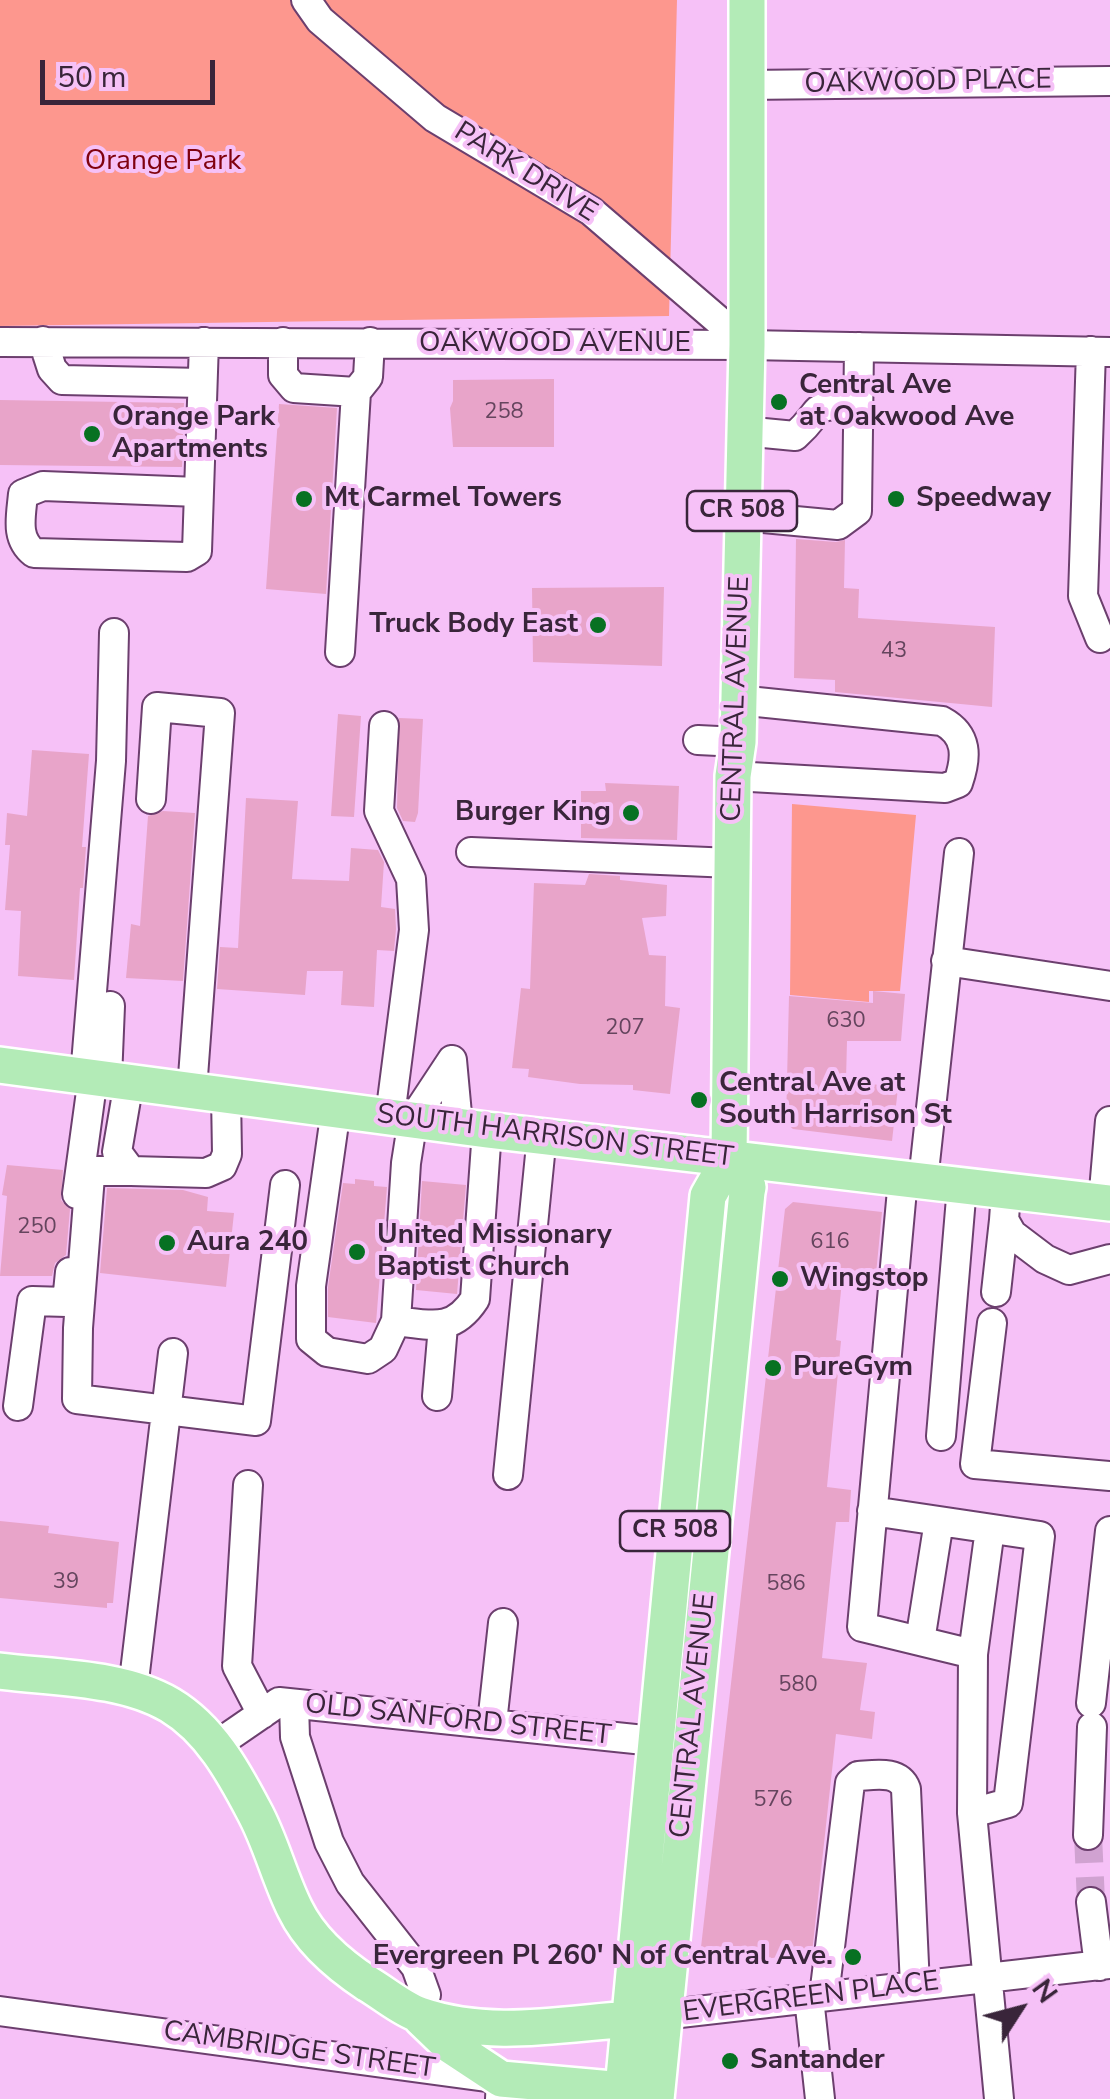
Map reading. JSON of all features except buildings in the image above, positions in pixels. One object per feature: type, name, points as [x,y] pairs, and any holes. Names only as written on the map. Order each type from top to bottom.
[{"type":"main road","name":"CENTRAL AVENUE","points":[[647,2017],[654,1741],[708,1196],[729,1159],[732,863],[747,345],[747,0]]},
{"type":"main road","name":"SOUTH HARRISON STREET","points":[[0,1065],[208,1092],[298,1093],[336,1110],[962,1186],[1005,1206],[1107,1203]]},
{"type":"main road","name":"CENTRAL AVENUE","points":[[640,2093],[748,1187],[729,1159]]},
{"type":"main road","points":[[0,1671],[133,1689],[172,1706],[229,1764],[263,1827],[295,1911],[324,1950],[416,2014],[500,2089]]},
{"type":"main road","points":[[416,2014],[466,2026],[521,2030],[647,2017]]},
{"type":"main road","name":"CAMBRIDGE STREET","points":[[500,2089],[640,2093]]},
{"type":"street","name":"PARK DRIVE","points":[[306,0],[320,20],[435,118],[591,211],[747,345]]},
{"type":"street","name":"OAKWOOD PLACE","points":[[745,84],[1110,81]]},
{"type":"street","points":[[43,341],[52,369],[62,380],[202,383]]},
{"type":"street","name":"OAKWOOD AVENUE","points":[[0,342],[747,345],[1100,351]]},
{"type":"street","points":[[198,492],[43,486],[23,494],[20,534],[24,546],[34,554],[188,558],[197,551],[204,342]]},
{"type":"street","points":[[283,342],[284,375],[294,388],[356,392]]},
{"type":"street","points":[[340,652],[356,392],[368,377],[370,342]]},
{"type":"street","points":[[742,516],[838,525],[857,511],[859,347]]},
{"type":"street","points":[[1100,351],[1083,596],[1100,638]]},
{"type":"street","points":[[743,431],[795,436],[814,410],[824,405],[858,405]]},
{"type":"street","points":[[114,633],[103,1078],[117,1152],[131,1171]]},
{"type":"street","points":[[698,740],[735,759],[945,788],[958,782],[963,767],[962,738],[957,729],[942,722],[738,700]]},
{"type":"street","points":[[150,799],[156,708],[220,713],[208,1092],[227,1154],[222,1166],[206,1173],[95,1171],[90,1176],[78,1328],[77,1400],[256,1421],[285,1184]]},
{"type":"street","points":[[336,1110],[311,1286],[311,1339],[327,1352],[368,1359],[383,1349],[396,1321],[406,1163],[401,1118],[414,930],[410,878],[380,811],[384,726]]},
{"type":"street","points":[[18,1406],[32,1301],[66,1302],[79,1170],[103,1078],[124,812]]},
{"type":"street","points":[[471,852],[732,863]]},
{"type":"street","points":[[959,853],[913,1180],[872,1511],[862,1627],[973,1654]]},
{"type":"street","points":[[946,961],[1110,986]]},
{"type":"street","points":[[208,1092],[212,1036]]},
{"type":"street","points":[[396,1321],[443,1326],[460,1316],[475,1299],[472,1127],[452,1060],[401,1118]]},
{"type":"street","points":[[1107,1203],[1110,1121]]},
{"type":"street","points":[[508,1476],[542,1135]]},
{"type":"street","points":[[941,1436],[962,1186]]},
{"type":"street","points":[[1005,1206],[1012,1234],[1045,1259],[1069,1270],[1110,1259]]},
{"type":"street","points":[[996,1292],[1005,1206]]},
{"type":"street","points":[[992,1323],[975,1464],[1110,1476]]},
{"type":"street","points":[[437,1396],[443,1326]]},
{"type":"street","points":[[133,1689],[173,1353]]},
{"type":"street","points":[[248,1485],[238,1666],[262,1714]]},
{"type":"street","points":[[872,1511],[1040,1536],[1008,1803],[972,1813]]},
{"type":"street","points":[[920,1641],[939,1521]]},
{"type":"street","points":[[990,1528],[973,1654],[972,1813],[999,2099]]},
{"type":"street","points":[[1088,1835],[1092,1715],[1110,1531]]},
{"type":"street","points":[[492,1723],[503,1624]]},
{"type":"street","name":"OLD SANFORD STREET","points":[[215,1746],[279,1702],[654,1741]]},
{"type":"street","points":[[294,1704],[296,1737],[329,1842],[350,1883],[416,1966],[426,1995],[416,2014]]},
{"type":"street","points":[[820,2099],[817,1997],[850,1783],[858,1776],[896,1777],[906,1790],[915,1986]]},
{"type":"street","points":[[1091,1902],[1104,1965]]},
{"type":"street","name":"EVERGREEN PLACE","points":[[647,2017],[1104,1965]]},
{"type":"street","name":"CAMBRIDGE STREET","points":[[0,2011],[500,2089]]},
{"type":"green space","name":"Orange Park","points":[[0,0],[677,0],[669,316],[0,326]]},
{"type":"green space","points":[[792,804],[916,815],[900,991],[869,991],[869,1002],[790,995]]},
{"type":"tunnel","points":[[1088,1835],[1091,1902]]},
{"type":"place","name":"Central Ave at Oakwood Ave","points":[[779,402]]},
{"type":"place","name":"Orange Park Apartments","points":[[92,434]]},
{"type":"place","name":"Mt Carmel Towers","points":[[304,499]]},
{"type":"place","name":"Speedway","points":[[896,499]]},
{"type":"place","name":"Truck Body East","points":[[598,625]]},
{"type":"place","name":"Burger King","points":[[631,813]]},
{"type":"place","name":"Central Ave at South Harrison St","points":[[699,1100]]},
{"type":"place","name":"Aura 240","points":[[167,1243]]},
{"type":"place","name":"United Missionary Baptist Church","points":[[357,1252]]},
{"type":"place","name":"Wingstop","points":[[780,1279]]},
{"type":"place","name":"PureGym","points":[[773,1368]]},
{"type":"place","name":"Evergreen Pl 260' N of Central Ave.","points":[[853,1957]]},
{"type":"place","name":"Santander","points":[[730,2061]]}]
